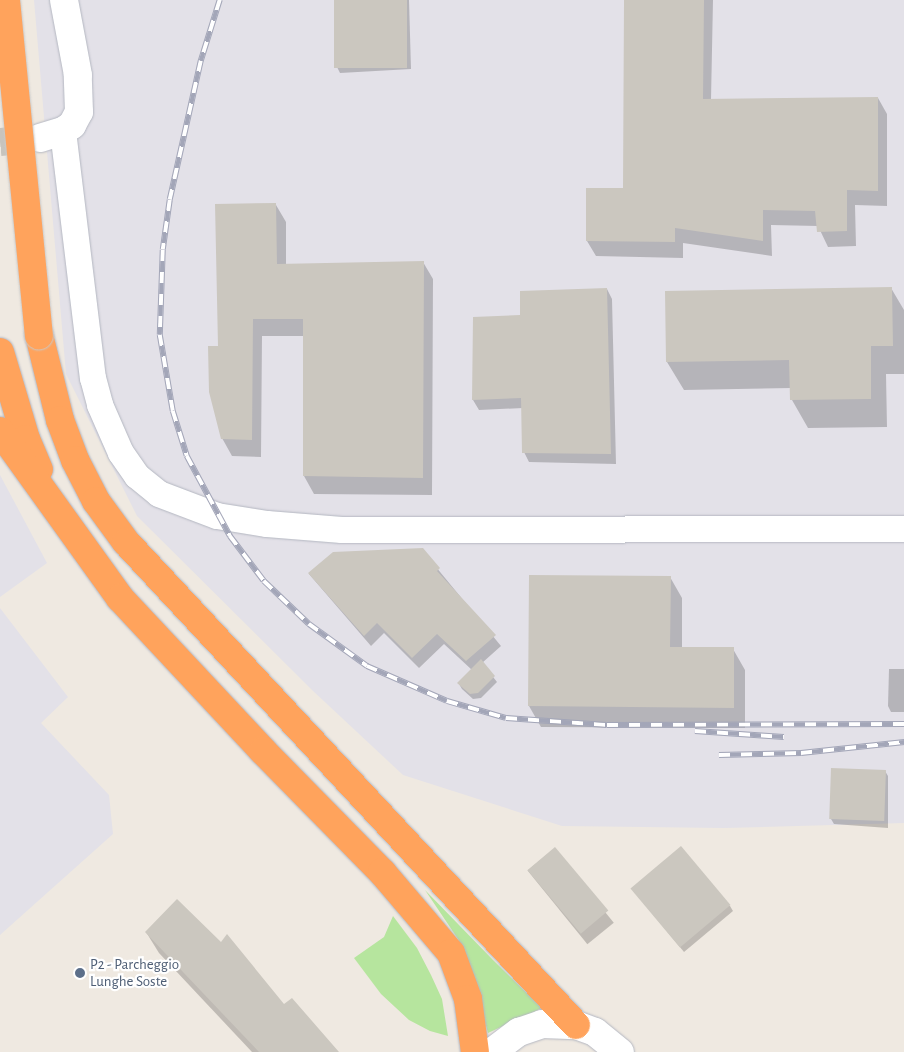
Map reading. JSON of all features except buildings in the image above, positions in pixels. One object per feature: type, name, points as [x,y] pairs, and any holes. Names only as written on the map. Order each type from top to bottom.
[{"type":"highway","points":[[6,0],[39,335],[60,420],[75,460],[96,501],[126,542],[576,1025]]},
{"type":"highway","points":[[0,352],[26,439],[46,486],[86,554]]},
{"type":"highway","points":[[0,431],[86,554],[120,598],[262,751],[382,872],[451,953],[468,999],[475,1052]]},
{"type":"street","points":[[64,0],[81,95],[79,112],[72,125],[51,134],[93,378],[100,405],[121,453],[136,476],[159,494],[217,516],[268,524],[342,530],[904,529]]},
{"type":"street","points":[[492,1052],[519,1032],[542,1024],[576,1025],[595,1032],[620,1052]]},
{"type":"shaded area","points":[[34,0],[904,0],[904,823],[724,828],[562,826],[403,775],[312,690],[137,516],[66,374]]},
{"type":"shaded area","points":[[0,475],[47,563],[0,597]]},
{"type":"shaded area","points":[[0,608],[68,697],[41,723],[109,795],[113,834],[0,935]]},
{"type":"green space","points":[[425,890],[542,1008],[488,1033],[470,968],[458,939]]},
{"type":"green space","points":[[393,916],[417,948],[442,999],[448,1036],[430,1031],[409,1020],[381,994],[354,958],[384,937]]},
{"type":"tunnel","points":[[0,142],[40,138]]},
{"type":"railway","points":[[220,0],[201,61],[170,200],[163,250],[160,335],[173,411],[187,456],[230,536],[264,581],[309,624],[367,666],[447,701],[506,718],[607,725],[904,724]]},
{"type":"railway","points":[[695,731],[784,737]]},
{"type":"railway","points":[[719,755],[801,753],[904,742]]},
{"type":"place","name":"P2 - Parcheggio Lunghe Soste","points":[[80,973]]}]
